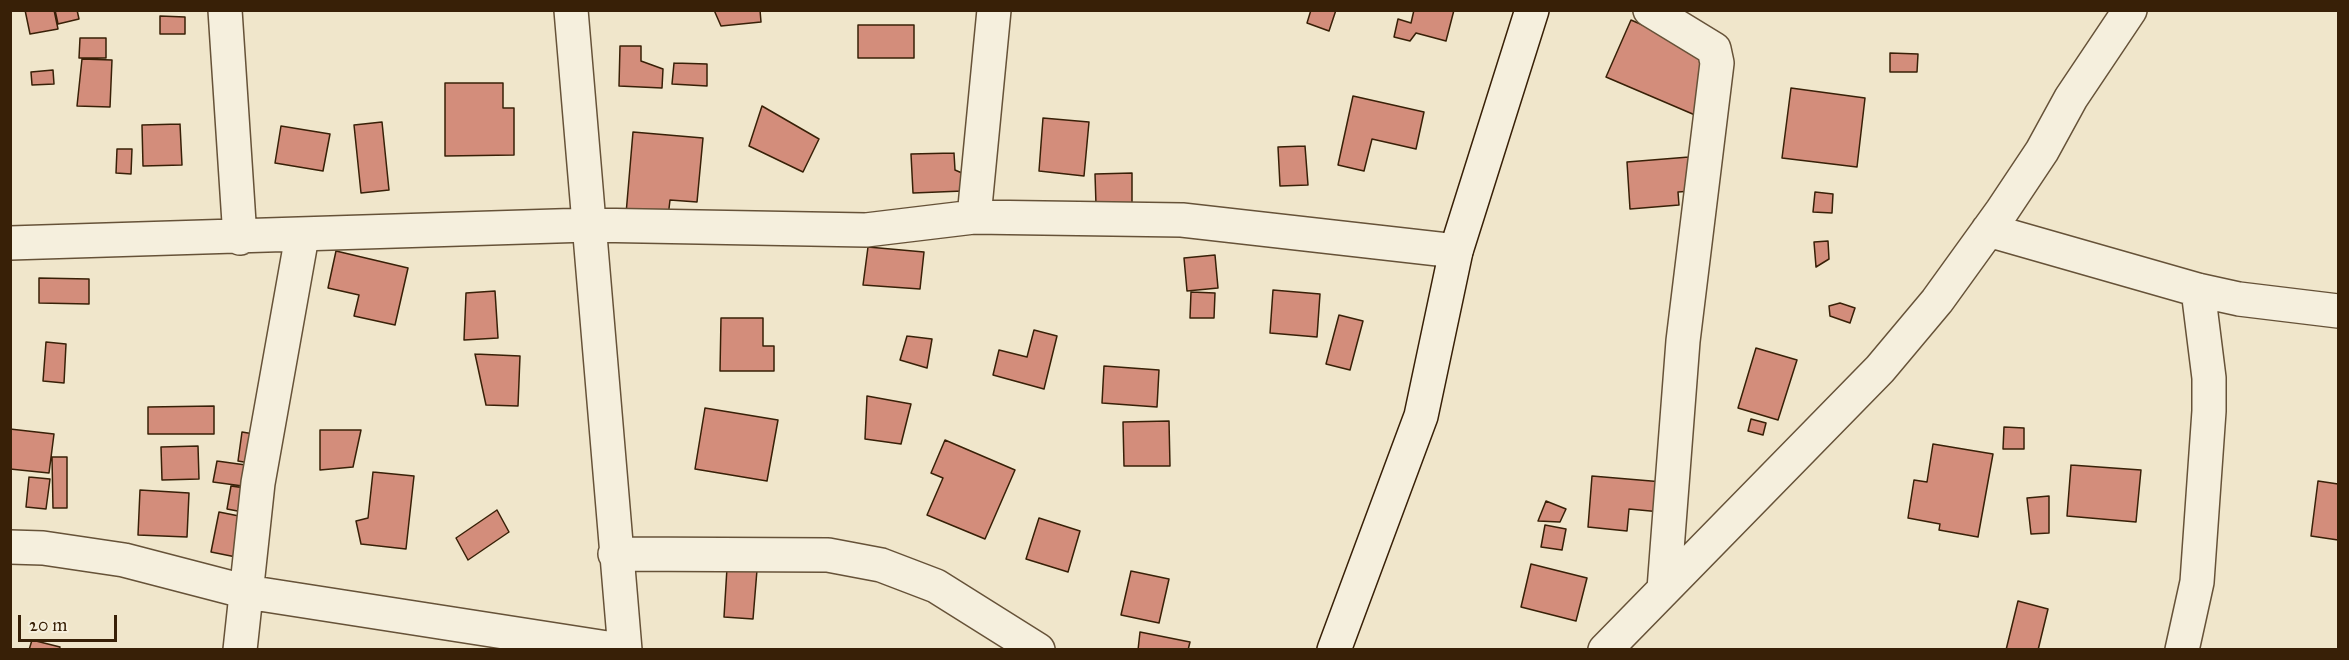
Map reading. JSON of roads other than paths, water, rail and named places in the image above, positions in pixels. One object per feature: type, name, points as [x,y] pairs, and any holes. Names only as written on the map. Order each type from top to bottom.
[{"type":"street","points":[[571,10],[615,554],[625,650]]},
{"type":"street","points":[[974,218],[994,10]]},
{"type":"street","points":[[1334,650],[1421,416],[1456,251],[1532,10]]},
{"type":"street","points":[[1650,10],[1714,49],[1717,63],[1683,341],[1664,589]]},
{"type":"street","points":[[1605,650],[1880,369],[1937,301],[2042,151],[2071,98],[2130,10]]},
{"type":"street","points":[[229,12],[240,237]]},
{"type":"street","points":[[10,243],[302,236],[588,225],[866,230],[974,218],[1182,220],[1456,251]]},
{"type":"street","points":[[1988,230],[2198,290],[2240,299],[2338,311]]},
{"type":"street","points":[[240,650],[258,483],[302,236]]},
{"type":"street","points":[[2182,650],[2197,582],[2209,411],[2209,378],[2198,290]]},
{"type":"street","points":[[10,547],[43,548],[124,560],[247,592],[620,650]]},
{"type":"street","points":[[615,554],[828,555],[881,564],[936,586],[1038,650]]}]
